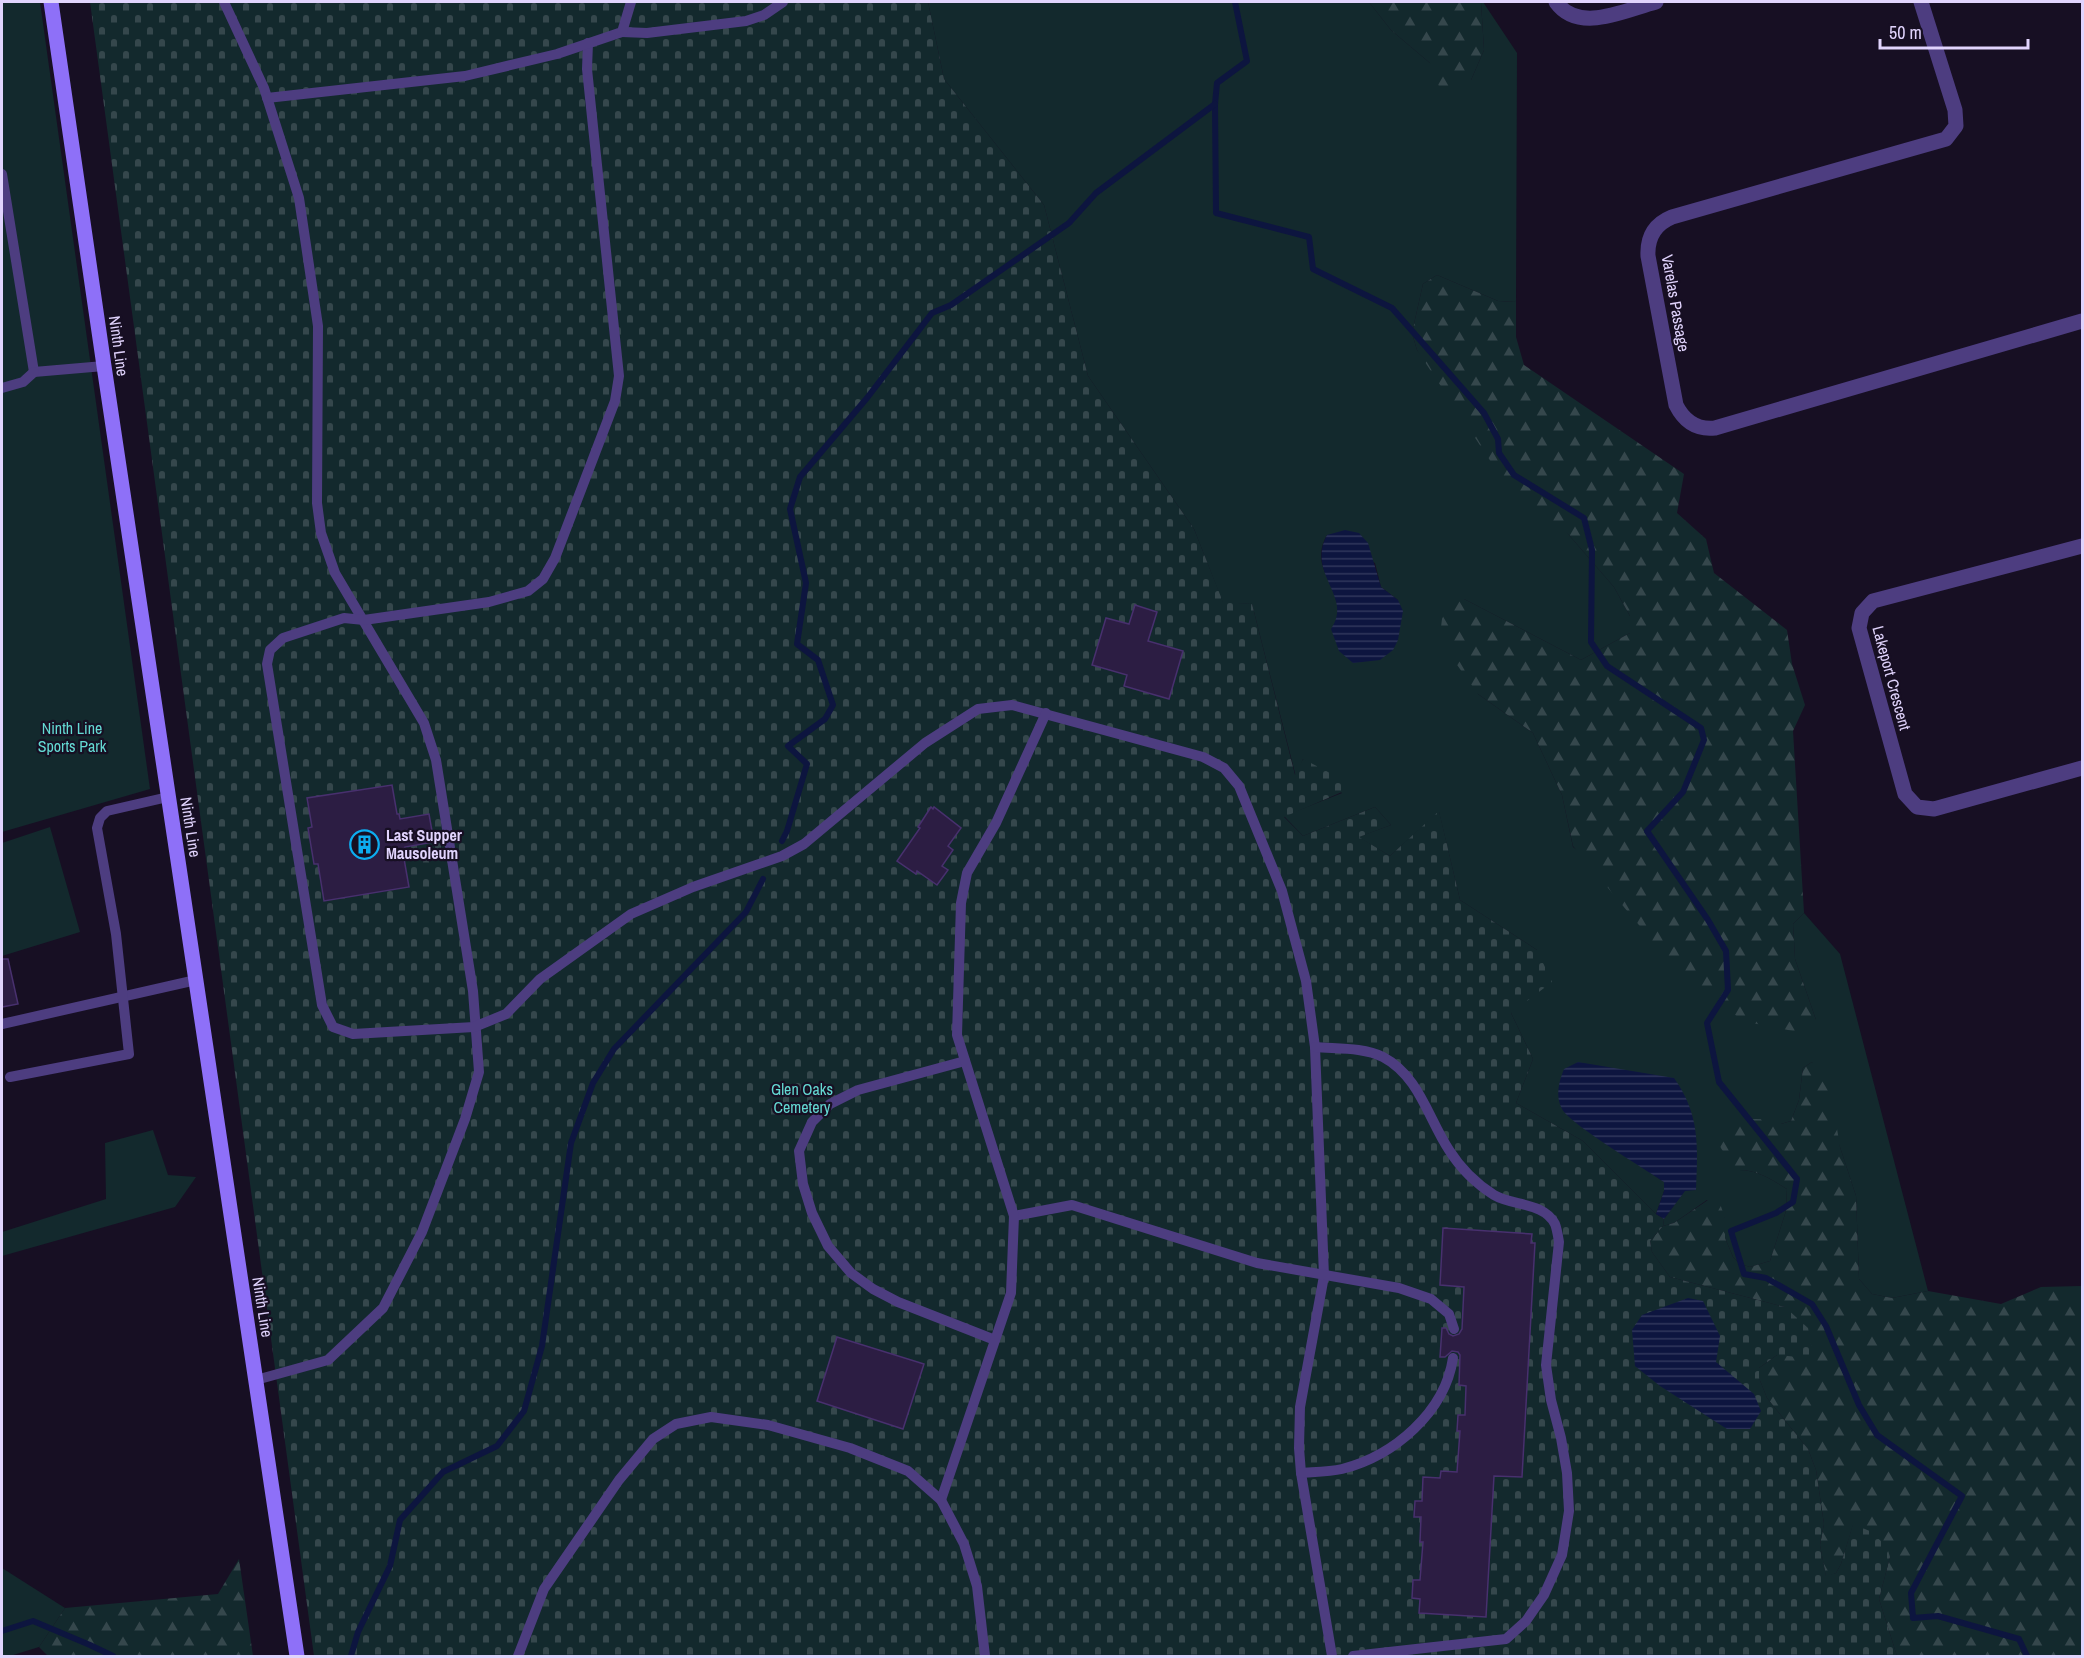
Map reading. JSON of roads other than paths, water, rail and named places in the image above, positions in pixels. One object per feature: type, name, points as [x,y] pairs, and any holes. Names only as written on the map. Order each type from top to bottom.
[{"type":"main road","name":"Ninth Line","points":[[51,2],[297,1656]]},
{"type":"street","points":[[1556,2],[1571,16],[1588,19],[1656,2]]},
{"type":"street","name":"Varelas Passage","points":[[1922,2],[1955,110],[1956,126],[1946,139],[1672,217],[1654,230],[1650,238],[1648,256],[1676,405],[1691,424],[1715,429],[2082,321]]},
{"type":"street","name":"Lakeport Crescent","points":[[2082,546],[1874,601],[1862,613],[1858,628],[1905,794],[1917,807],[1934,810],[2082,768]]},
{"type":"lane","points":[[224,2],[267,98],[299,198],[318,326],[317,503],[321,533],[335,573],[424,723],[436,760],[473,991],[479,1072],[465,1119],[422,1232],[383,1308],[328,1360],[256,1380]]},
{"type":"lane","points":[[622,32],[631,2]]},
{"type":"lane","points":[[267,98],[465,75],[557,54],[622,32],[647,33],[746,21],[764,15],[783,2]]},
{"type":"lane","points":[[588,44],[586,69],[619,376],[615,401],[555,558],[543,579],[528,591],[489,602],[362,620],[344,618],[283,638],[270,650],[267,664],[322,1005],[333,1027],[353,1034],[474,1027],[506,1014],[540,979],[632,914],[693,886],[782,856],[804,844],[925,743],[978,709],[1012,705],[1046,713],[1203,757],[1224,768],[1239,786],[1282,891],[1305,981],[1315,1047],[1324,1276],[1300,1407],[1299,1448],[1301,1473],[1332,1656]]},
{"type":"lane","points":[[2,174],[34,372]]},
{"type":"lane","points":[[2,388],[23,382],[34,372],[104,366]]},
{"type":"lane","points":[[941,1500],[1011,1293],[1014,1216],[957,1035],[961,903],[967,873],[996,823],[1046,713]]},
{"type":"lane","points":[[10,1077],[129,1054],[116,934],[97,828],[100,818],[107,811],[168,796]]},
{"type":"lane","points":[[2,1024],[196,980]]},
{"type":"lane","points":[[1315,1047],[1357,1050],[1383,1057],[1403,1073],[1421,1095],[1448,1149],[1472,1180],[1497,1197],[1538,1209],[1554,1222],[1559,1242],[1546,1365],[1567,1473],[1569,1511],[1562,1555],[1544,1595],[1526,1621],[1506,1639],[1353,1656]]},
{"type":"lane","points":[[965,1061],[858,1090],[830,1104],[812,1122],[799,1151],[800,1162],[803,1184],[812,1213],[828,1246],[851,1273],[873,1289],[898,1302],[995,1340]]},
{"type":"lane","points":[[1014,1216],[1072,1205],[1257,1263],[1399,1288],[1431,1299],[1449,1314],[1454,1329]]},
{"type":"lane","points":[[1301,1473],[1342,1469],[1376,1457],[1402,1440],[1426,1416],[1444,1388],[1453,1358]]},
{"type":"lane","points":[[518,1656],[544,1589],[619,1480],[653,1439],[676,1424],[711,1417],[768,1425],[850,1448],[908,1471],[941,1500],[964,1544],[977,1587],[985,1656]]},
{"type":"waterway","points":[[1235,2],[1247,61],[1217,83],[1215,104],[1216,213],[1309,237],[1313,269],[1392,308],[1484,413],[1498,439],[1499,453],[1514,475],[1584,518],[1592,550],[1591,642],[1607,666],[1701,728],[1704,740],[1683,792],[1647,831],[1708,920],[1726,951],[1728,990],[1707,1023],[1719,1082],[1797,1179],[1793,1202],[1776,1213],[1731,1231],[1744,1274],[1766,1278],[1812,1304],[1826,1326],[1859,1405],[1877,1435],[1962,1496],[1911,1593],[1913,1618],[1938,1616],[2019,1639],[2027,1656]]},
{"type":"waterway","points":[[782,841],[807,764],[788,746],[825,719],[833,705],[818,660],[797,644],[806,583],[790,509],[800,477],[867,398],[932,313],[951,305],[1069,223],[1096,193],[1215,104]]},
{"type":"waterway","points":[[351,1656],[358,1632],[390,1566],[400,1520],[443,1472],[497,1446],[524,1411],[542,1346],[571,1143],[593,1083],[614,1049],[746,912],[763,879]]},
{"type":"waterway","points":[[2,1631],[33,1621],[113,1656]]},
{"type":"place","name":"Last Supper Mausoleum","points":[[365,844]]},
{"type":"park label","name":"Ninth Line Sports Park","points":[[72,737]]},
{"type":"park label","name":"Glen Oaks Cemetery","points":[[802,1098]]}]
